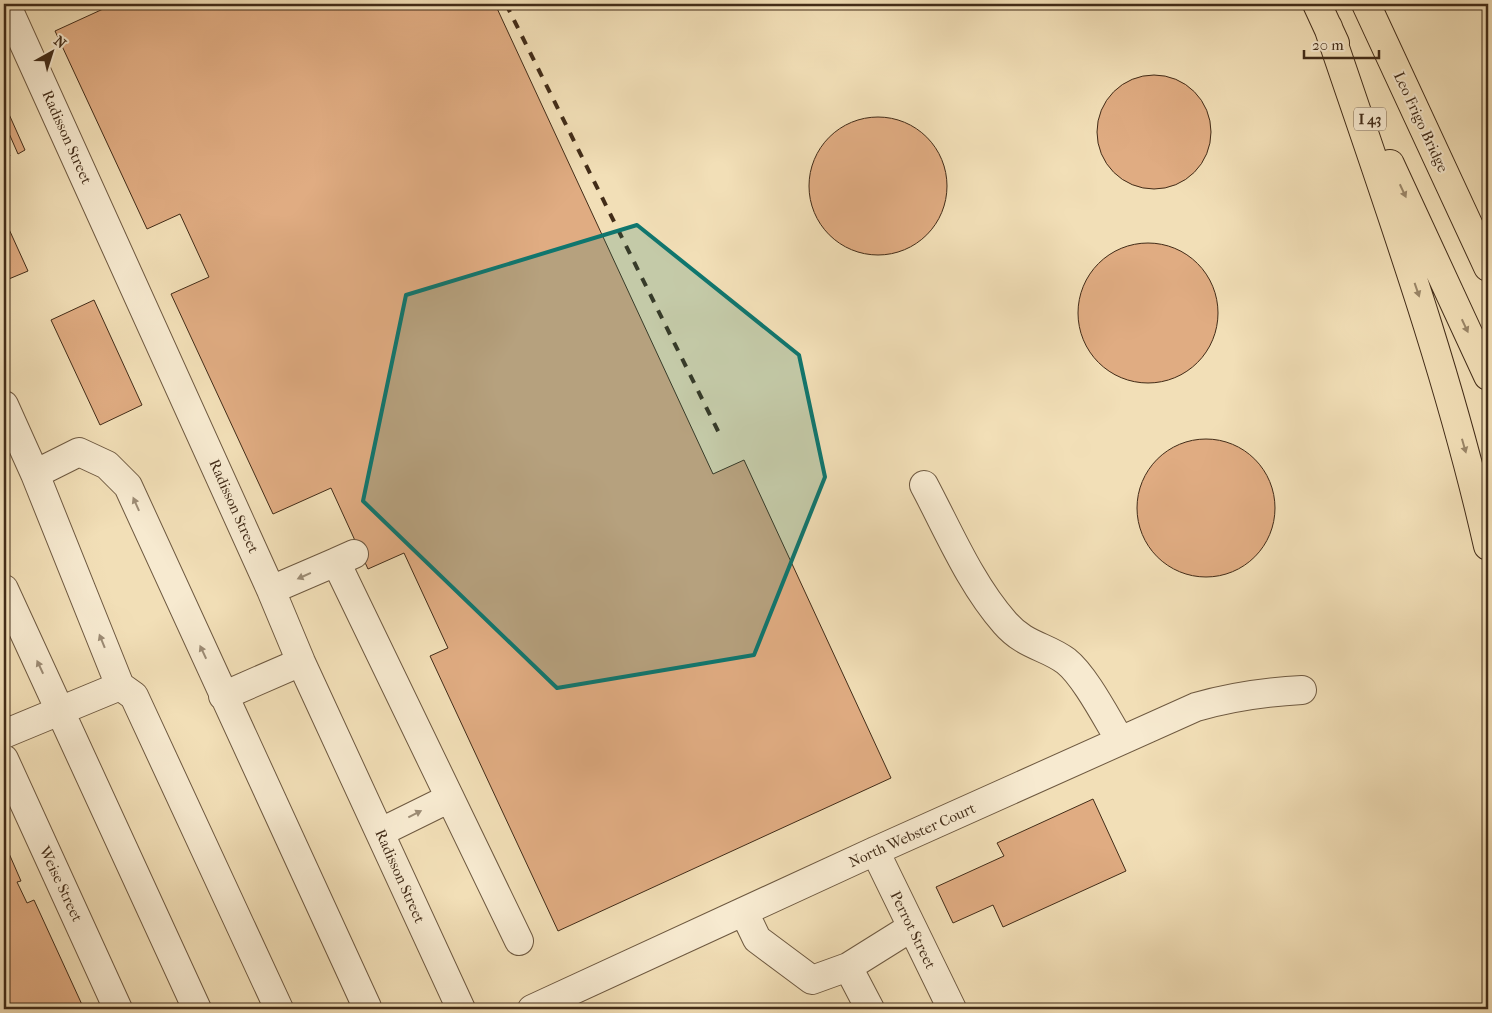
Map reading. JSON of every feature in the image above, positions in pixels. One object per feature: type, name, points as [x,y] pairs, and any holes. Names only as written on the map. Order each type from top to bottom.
[{"type":"highway","name":"Leo Frigo Bridge","points":[[1366,4],[1488,267]]},
{"type":"highway","points":[[1322,16],[1412,239],[1488,376]]},
{"type":"highway","points":[[1412,239],[1427,319],[1466,453],[1488,546]]},
{"type":"street","name":"Radisson Street","points":[[6,4],[271,590],[301,662],[461,1009]]},
{"type":"street","points":[[4,405],[35,474],[120,686],[134,696],[279,1009]]},
{"type":"street","points":[[35,474],[79,452],[107,465],[128,486],[367,1007]]},
{"type":"street","points":[[924,485],[977,586],[1006,624],[1024,641],[1067,661],[1093,694],[1120,740]]},
{"type":"street","points":[[271,590],[345,558],[450,798],[518,941]]},
{"type":"street","points":[[4,589],[197,1009]]},
{"type":"street","points":[[223,696],[301,662]]},
{"type":"street","points":[[4,734],[120,686]]},
{"type":"street","name":"North Webster Court","points":[[532,1009],[1196,707],[1224,699],[1261,693],[1302,690]]},
{"type":"street","name":"Weise Street","points":[[4,759],[118,1009]]},
{"type":"street","points":[[381,832],[450,798]]},
{"type":"street","name":"Perrot Street","points":[[875,852],[952,1009]]},
{"type":"street","points":[[744,912],[757,939],[812,980],[848,967],[912,927]]},
{"type":"street","points":[[848,967],[870,1009]]},
{"type":"highlighted area","points":[[637,225],[799,355],[825,477],[754,655],[557,688],[363,501],[406,295]]},
{"type":"building","points":[[114,4],[495,4],[713,474],[744,460],[891,778],[558,931],[430,656],[448,648],[404,553],[368,569],[331,488],[273,514],[171,294],[209,277],[180,214],[147,229],[55,31]]},
{"type":"building","points":[[1154,75],[1176,79],[1195,91],[1207,110],[1211,132],[1207,154],[1195,173],[1176,185],[1154,189],[1132,185],[1113,173],[1101,154],[1097,132],[1101,110],[1113,91],[1132,79]]},
{"type":"building","points":[[4,103],[25,150],[18,154],[4,122]]},
{"type":"building","points":[[878,117],[904,122],[927,137],[942,160],[947,186],[942,212],[927,235],[904,250],[878,255],[852,250],[829,235],[814,212],[809,186],[814,160],[829,137],[852,122]]},
{"type":"building","points":[[4,143],[10,156],[4,159]]},
{"type":"building","points":[[8,227],[28,271],[4,281],[4,229]]},
{"type":"building","points":[[1148,243],[1162,244],[1175,248],[1187,254],[1198,263],[1207,274],[1213,286],[1217,299],[1217,327],[1213,340],[1207,352],[1198,363],[1187,372],[1175,378],[1162,382],[1148,383],[1134,382],[1121,378],[1109,372],[1098,363],[1089,352],[1083,340],[1079,327],[1078,313],[1079,299],[1083,286],[1089,274],[1098,263],[1109,254],[1121,248],[1134,244]]},
{"type":"building","points":[[94,300],[142,405],[100,425],[51,320]]},
{"type":"building","points":[[1206,439],[1220,440],[1232,444],[1244,450],[1255,459],[1264,470],[1270,482],[1274,494],[1274,522],[1270,534],[1264,546],[1255,557],[1244,566],[1232,572],[1220,576],[1206,577],[1192,576],[1180,572],[1168,566],[1157,557],[1148,546],[1142,534],[1138,522],[1137,508],[1138,494],[1142,482],[1148,470],[1157,459],[1168,450],[1180,444],[1192,440]]},
{"type":"building","points":[[1093,799],[1126,871],[1003,927],[993,905],[953,923],[936,887],[1004,856],[997,843]]},
{"type":"building","points":[[4,842],[21,881],[17,882],[27,903],[34,900],[84,1009],[4,1009]]},
{"type":"railway","points":[[506,4],[719,433]]}]
